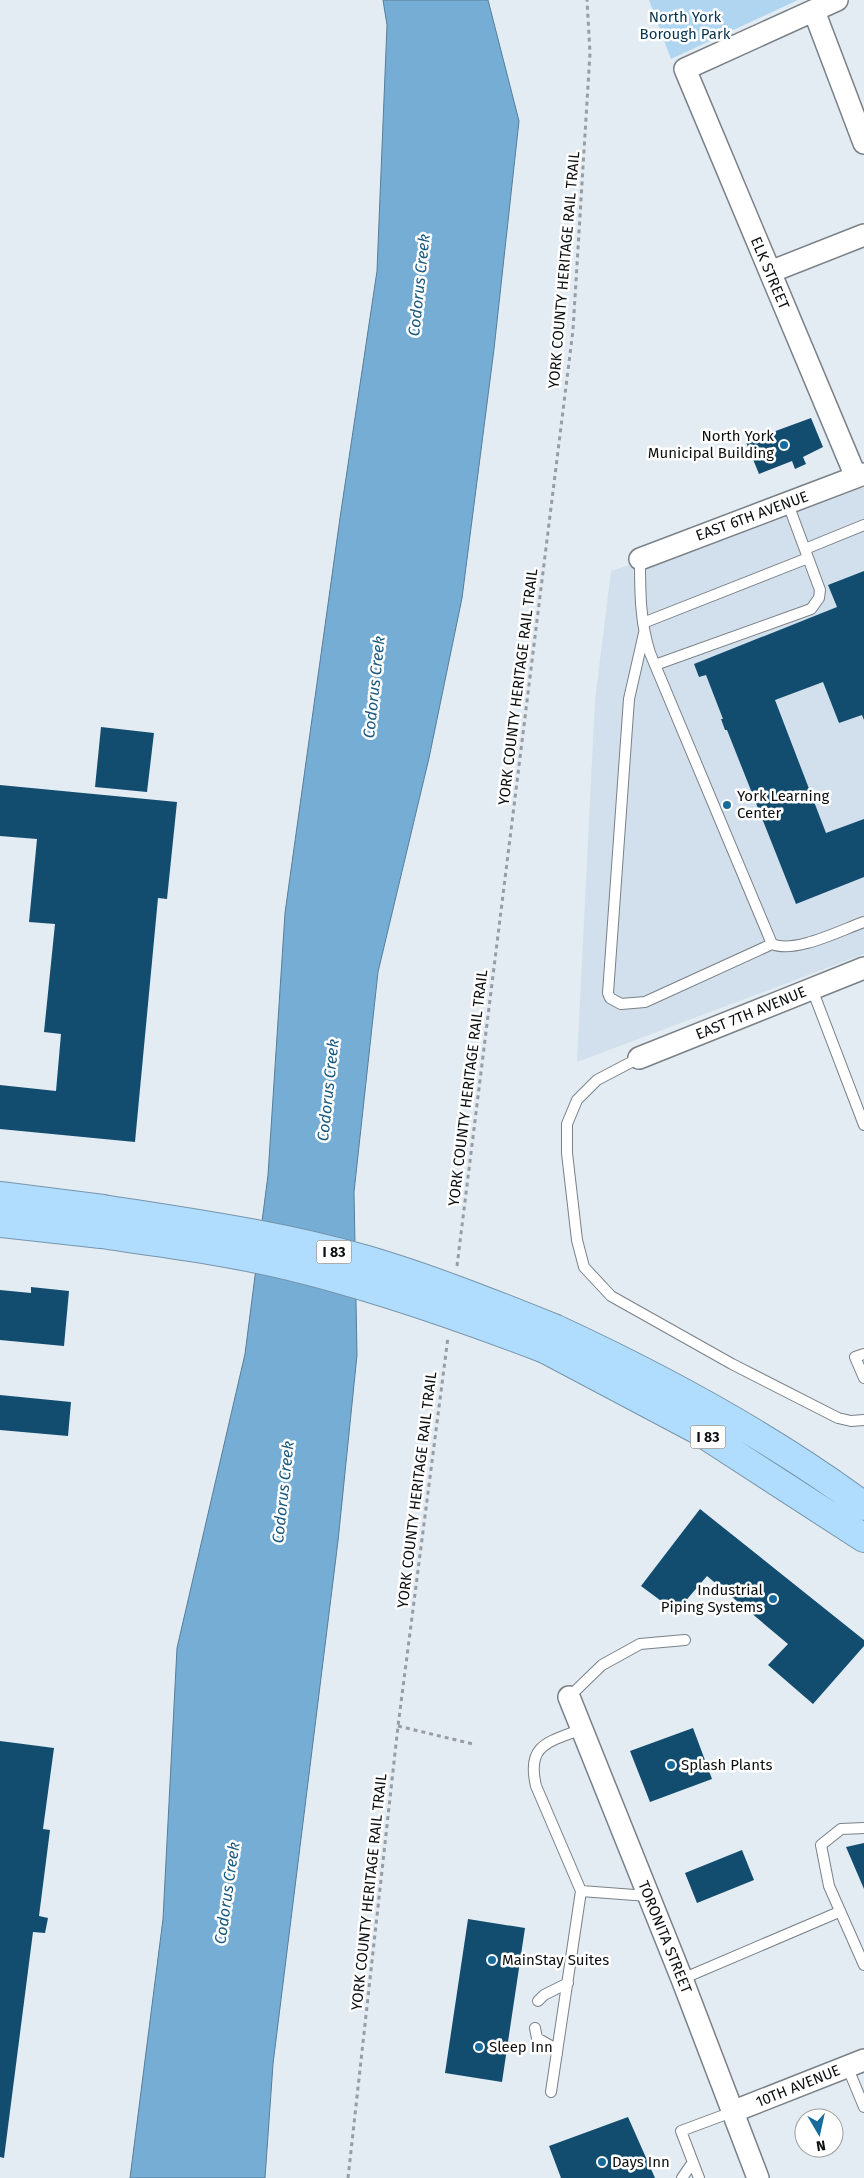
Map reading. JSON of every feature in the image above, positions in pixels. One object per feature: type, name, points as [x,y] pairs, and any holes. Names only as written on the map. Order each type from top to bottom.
[{"type":"highway","name":"I 83","points":[[0,1196],[102,1222]]},
{"type":"highway","name":"I 83","points":[[0,1223],[102,1222],[232,1229],[367,1260],[492,1303],[696,1429],[864,1538]]},
{"type":"highway","name":"I 83","points":[[551,1339],[628,1362],[720,1411],[792,1455],[864,1506]]},
{"type":"street","points":[[837,0],[814,10],[864,143]]},
{"type":"street","name":"ELK STREET","points":[[814,10],[684,69],[770,272],[860,475]]},
{"type":"street","points":[[770,272],[864,235]]},
{"type":"street","name":"EAST 6TH AVENUE","points":[[640,559],[860,475]]},
{"type":"street","name":"EAST 7TH AVENUE","points":[[639,1058],[864,968]]},
{"type":"street","name":"TORONITA STREET","points":[[569,1697],[682,1979],[758,2178]]},
{"type":"street","name":"10TH AVENUE","points":[[732,2112],[856,2063]]},
{"type":"lane","points":[[655,665],[811,609],[819,598],[820,590],[788,504]]},
{"type":"lane","points":[[643,628],[864,525]]},
{"type":"lane","points":[[640,559],[643,628],[629,699],[608,993],[610,998],[621,1004],[645,1002],[772,944],[782,947],[796,946],[864,922]]},
{"type":"lane","points":[[643,628],[655,665],[772,944]]},
{"type":"lane","points":[[812,989],[864,1125]]},
{"type":"lane","points":[[639,1058],[598,1080],[577,1100],[567,1124],[577,1240],[584,1266],[612,1296],[732,1364],[838,1418],[851,1421],[864,1420]]},
{"type":"lane","points":[[864,1354],[855,1357],[864,1378]]},
{"type":"lane","points":[[569,1697],[602,1665],[640,1644],[685,1640]]},
{"type":"lane","points":[[551,2092],[581,1891],[536,1786],[532,1771],[536,1754],[544,1744],[582,1729]]},
{"type":"lane","points":[[864,1828],[841,1829],[821,1845],[829,1886],[864,1965]]},
{"type":"lane","points":[[581,1891],[648,1896]]},
{"type":"lane","points":[[682,1979],[839,1912]]},
{"type":"lane","points":[[538,2001],[544,1995],[568,1983]]},
{"type":"lane","points":[[535,2028],[537,2038],[551,2046],[557,2054]]},
{"type":"lane","points":[[856,2063],[864,2107]]},
{"type":"lane","points":[[699,2178],[681,2131],[732,2112]]},
{"type":"lane","points":[[682,2178],[693,2162]]},
{"type":"path","name":"YORK COUNTY HERITAGE RAIL TRAIL","points":[[456,1268],[573,330],[589,63],[587,0]]},
{"type":"path","name":"YORK COUNTY HERITAGE RAIL TRAIL","points":[[348,2178],[398,1726],[449,1328]]},
{"type":"path","points":[[398,1726],[473,1744]]},
{"type":"shaded area","name":"York Learning Center","points":[[864,487],[864,954],[577,1062],[595,700],[611,571],[815,505]]},
{"type":"green space","name":"North York Borough Park","points":[[649,0],[798,0],[671,59]]},
{"type":"water","name":"Codorus Creek","points":[[383,0],[488,0],[519,121],[494,349],[462,598],[429,758],[378,972],[354,1192],[357,1355],[338,1541],[273,2064],[265,2178],[130,2178],[163,1919],[177,1648],[245,1354],[268,1175],[285,913],[340,518],[377,271],[387,25]]},
{"type":"building","name":"North York Municipal Building","points":[[811,418],[823,447],[803,457],[806,464],[795,469],[792,461],[759,474],[746,442]]},
{"type":"building","points":[[864,571],[864,720],[862,715],[839,723],[823,682],[775,700],[826,833],[864,819],[864,877],[796,904],[727,730],[725,730],[721,719],[723,719],[706,675],[699,677],[694,664],[837,607],[828,585]]},
{"type":"building","points":[[101,727],[154,733],[147,792],[95,787]]},
{"type":"building","points":[[0,785],[177,802],[167,899],[158,898],[135,1142],[0,1129],[0,1085],[56,1091],[61,1034],[44,1032],[55,924],[29,922],[37,839],[0,836]]},
{"type":"building","points":[[31,1287],[69,1291],[64,1346],[0,1340],[0,1290],[31,1293]]},
{"type":"building","points":[[0,1395],[71,1402],[68,1436],[0,1430]]},
{"type":"building","name":"Industrial Piping Systems","points":[[700,1509],[864,1640],[864,1646],[813,1704],[768,1665],[788,1644],[707,1576],[676,1612],[641,1586]]},
{"type":"building","name":"Splash Plants","points":[[693,1728],[712,1779],[650,1802],[630,1751]]},
{"type":"building","points":[[0,1741],[54,1748],[43,1829],[50,1830],[39,1916],[48,1918],[45,1933],[33,1932],[4,2158],[0,2157]]},
{"type":"building","points":[[864,1843],[864,1889],[846,1847]]},
{"type":"building","points":[[742,1850],[754,1880],[697,1903],[685,1873]]},
{"type":"building","points":[[468,1919],[525,1928],[502,2082],[445,2073]]},
{"type":"building","name":"Days Inn","points":[[628,2117],[655,2178],[561,2178],[549,2146]]},
{"type":"place","name":"North York Municipal Building","points":[[784,445]]},
{"type":"place","name":"York Learning Center","points":[[727,805]]},
{"type":"place","name":"Industrial Piping Systems","points":[[773,1599]]},
{"type":"place","name":"Splash Plants","points":[[671,1765]]},
{"type":"place","name":"MainStay Suites","points":[[492,1960]]},
{"type":"place","name":"Sleep Inn","points":[[479,2047]]},
{"type":"place","name":"Days Inn","points":[[602,2162]]}]
